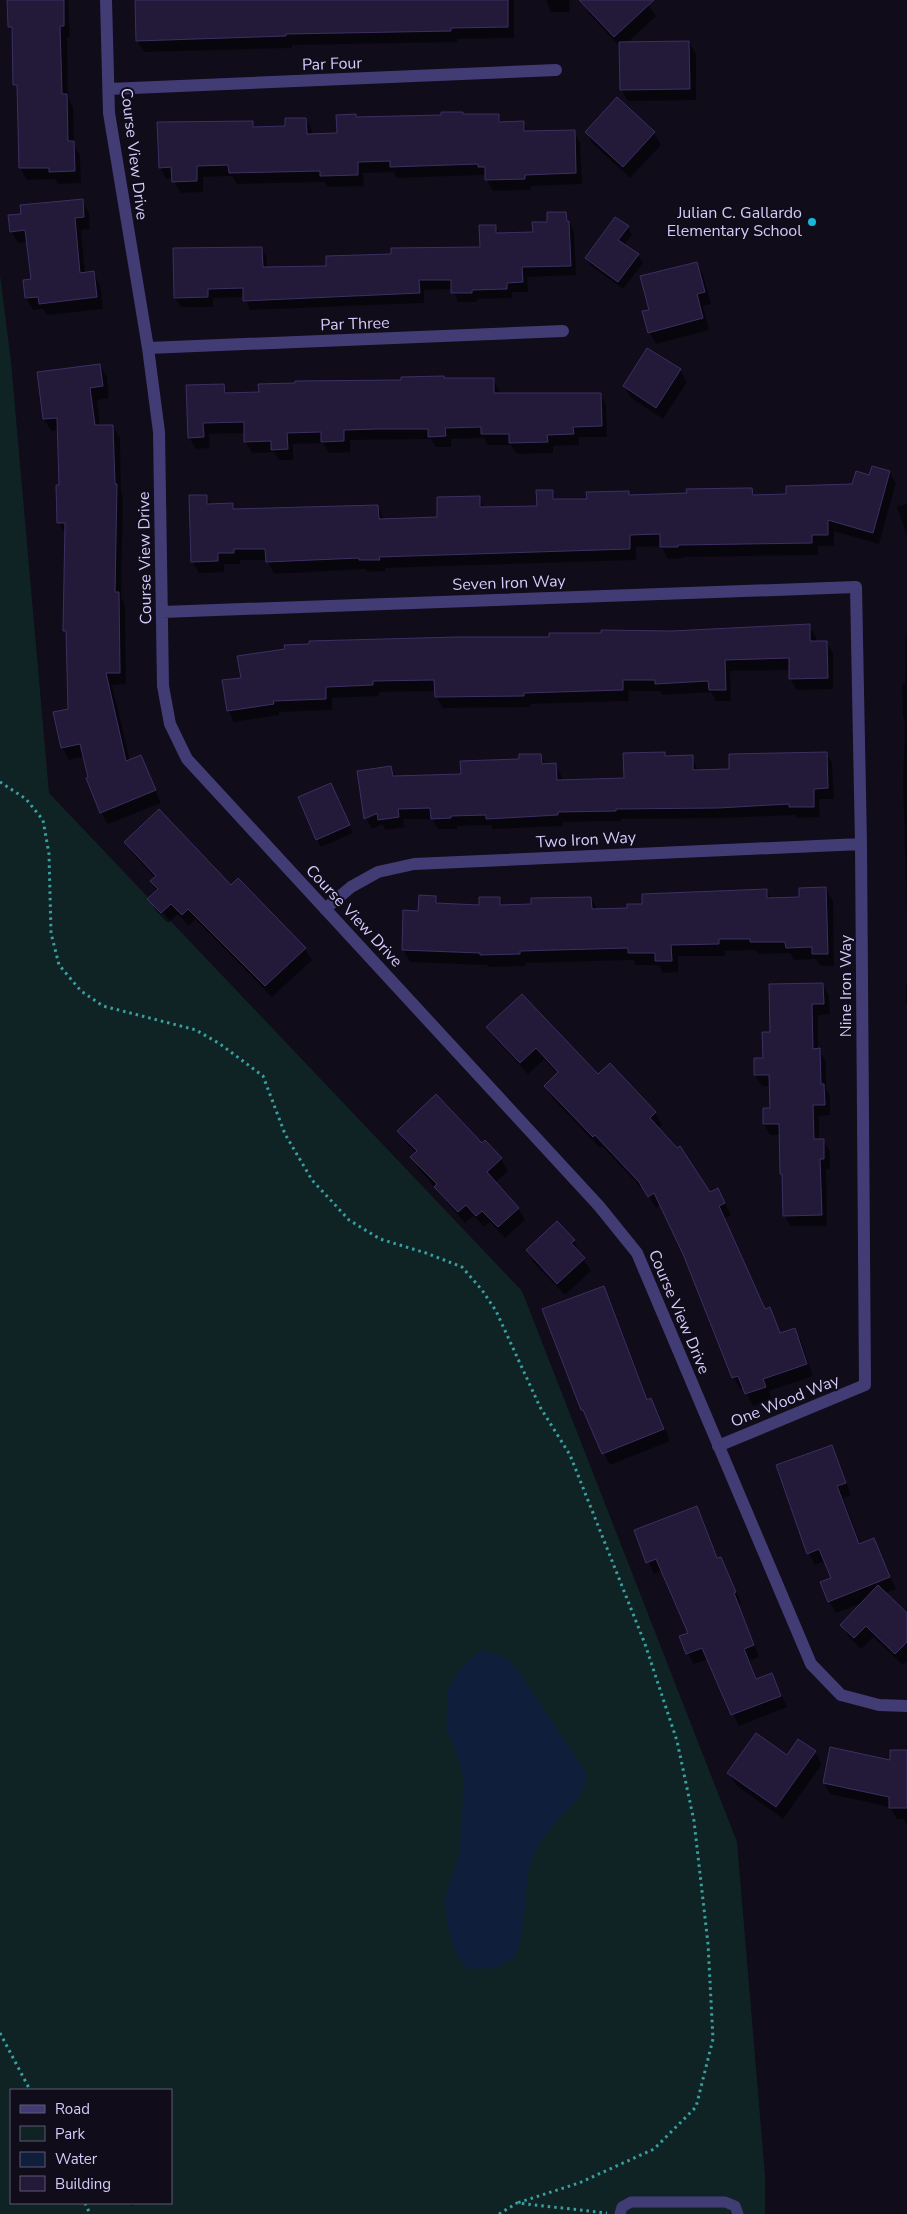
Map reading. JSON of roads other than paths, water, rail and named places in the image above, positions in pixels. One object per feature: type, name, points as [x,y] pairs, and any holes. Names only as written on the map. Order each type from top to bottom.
[{"type":"street","name":"Course View Drive","points":[[106,0],[109,113],[148,348],[159,432],[163,686],[170,724],[187,759],[599,1206],[637,1253],[811,1664],[841,1695],[879,1705],[907,1706]]},
{"type":"street","name":"Par Four","points":[[109,89],[556,70]]},
{"type":"street","name":"Par Three","points":[[148,348],[563,331]]},
{"type":"street","name":"Seven Iron Way","points":[[162,612],[856,587]]},
{"type":"street","name":"Nine Iron Way","points":[[856,587],[861,844],[865,1386]]},
{"type":"street","name":"Two Iron Way","points":[[325,909],[351,887],[378,872],[414,864],[861,844]]},
{"type":"street","name":"One Wood Way","points":[[718,1446],[865,1386]]},
{"type":"lane","points":[[614,2214],[622,2206],[631,2202],[725,2202],[735,2206],[738,2214]]},
{"type":"water","points":[[481,1650],[507,1658],[519,1672],[587,1774],[584,1788],[575,1802],[559,1818],[540,1843],[529,1867],[522,1933],[515,1957],[495,1968],[468,1969],[457,1955],[449,1934],[444,1900],[459,1855],[464,1782],[456,1750],[446,1730],[448,1689],[460,1669]]},
{"type":"place","name":"Julian C. Gallardo Elementary School","points":[[812,222]]}]
